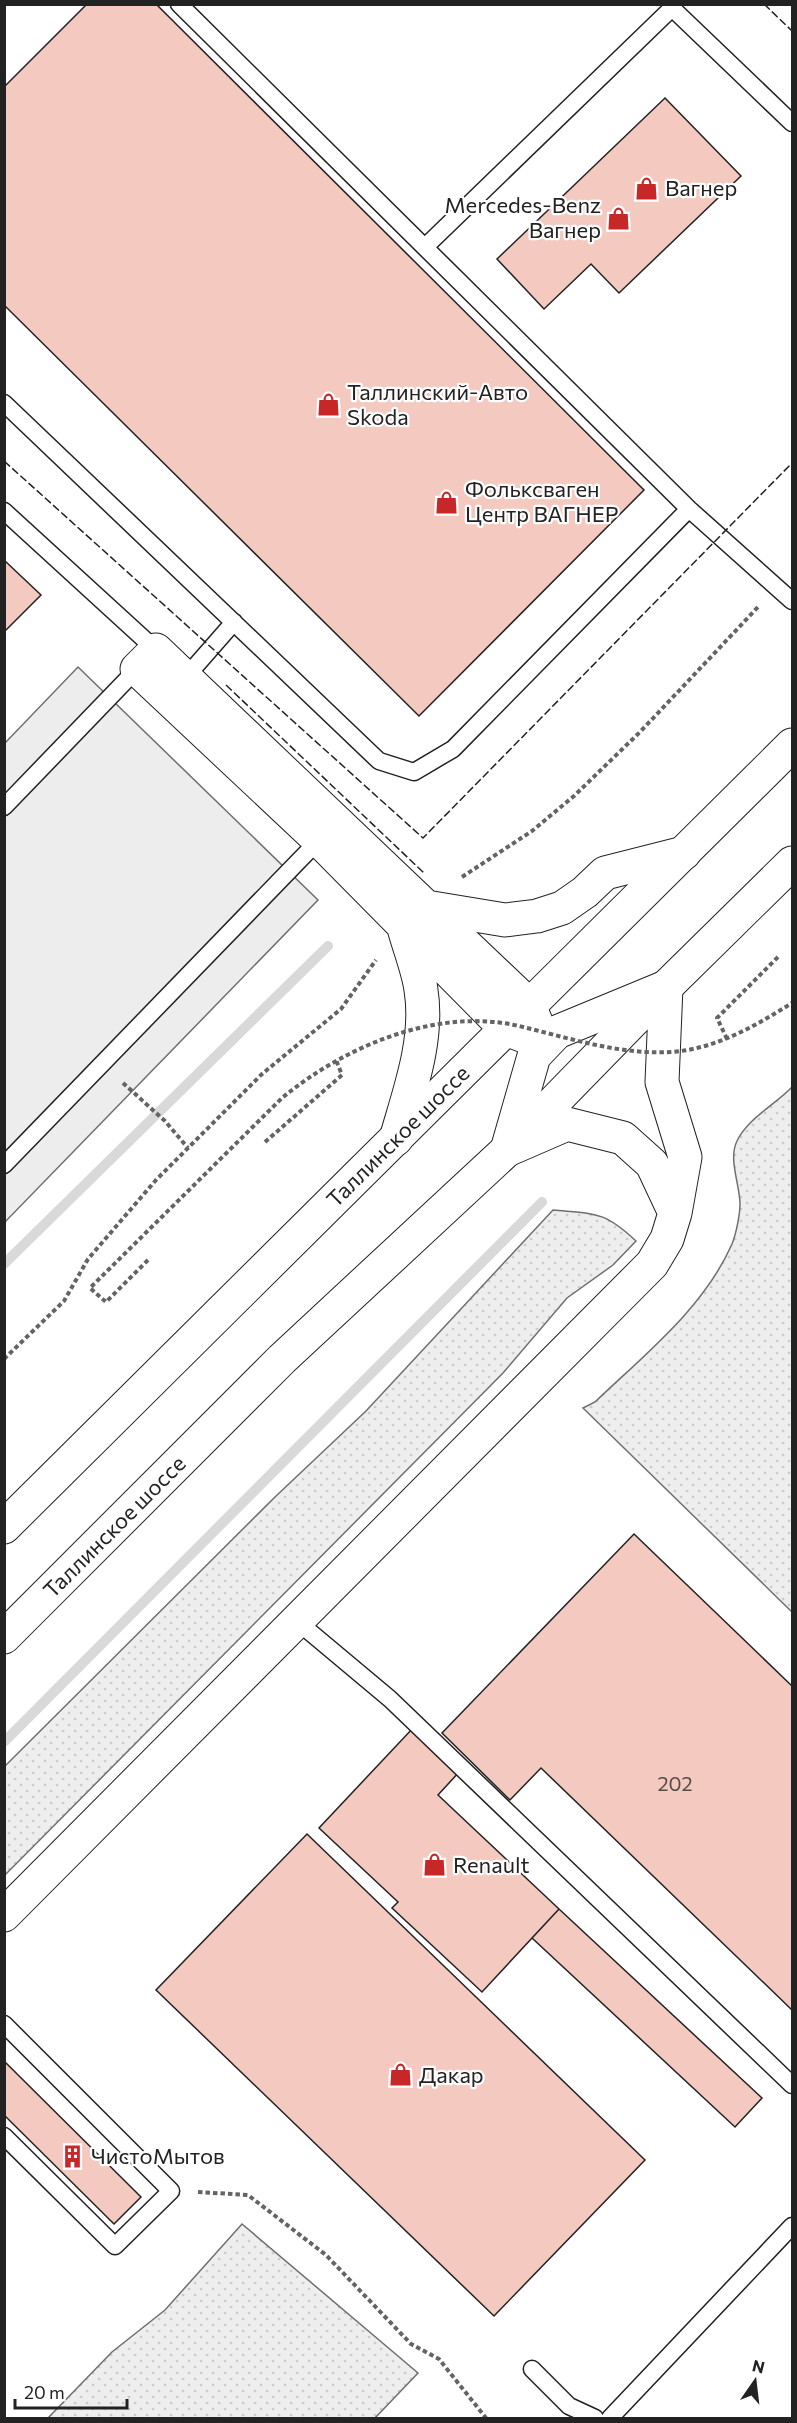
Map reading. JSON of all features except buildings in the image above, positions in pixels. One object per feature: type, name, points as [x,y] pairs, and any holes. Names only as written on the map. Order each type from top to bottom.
[{"type":"street","points":[[146,660],[185,678],[415,917],[506,1029],[545,1044]]},
{"type":"street","points":[[146,660],[319,840],[529,1005],[545,1044]]},
{"type":"street","name":"Таллинское шоссе","points":[[4,1527],[792,745]]},
{"type":"street","points":[[415,917],[504,920],[537,916],[562,908],[585,892],[605,873],[684,853]]},
{"type":"street","name":"Таллинское шоссе","points":[[4,1637],[282,1359],[507,1150],[666,987],[792,863]]},
{"type":"street","points":[[396,1140],[416,1070],[421,1026],[421,990],[415,917]]},
{"type":"street","points":[[4,1916],[652,1264],[667,1239],[675,1213],[685,1157],[662,1083],[666,987],[557,1032],[545,1044],[534,1056],[507,1150]]},
{"type":"street","points":[[507,1150],[567,1124],[623,1138],[652,1164],[675,1213]]},
{"type":"lane","points":[[179,4],[689,509],[792,601]]},
{"type":"lane","points":[[425,247],[672,8],[792,123]]},
{"type":"lane","points":[[4,403],[380,761],[414,772],[453,749],[689,509]]},
{"type":"lane","points":[[4,511],[146,660],[4,807]]},
{"type":"lane","points":[[185,678],[234,622]]},
{"type":"lane","points":[[4,1165],[319,840]]},
{"type":"lane","points":[[298,1622],[390,1699],[792,2085]]},
{"type":"lane","points":[[4,2024],[171,2191],[115,2246],[4,2136]]},
{"type":"lane","points":[[610,2418],[792,2226]]},
{"type":"lane","points":[[532,2369],[569,2406],[595,2418]]},
{"type":"path","points":[[459,879],[532,831],[574,795],[640,732],[776,587]]},
{"type":"path","points":[[727,1039],[717,1018],[779,956]]},
{"type":"path","points":[[4,1359],[63,1301],[88,1259],[130,1208],[262,1074],[341,1009],[378,957]]},
{"type":"path","points":[[148,1260],[106,1302],[90,1288],[282,1098],[308,1076],[336,1060],[377,1042],[450,1023],[485,1022],[517,1026],[635,1052],[681,1050],[727,1039],[792,1003]]},
{"type":"path","points":[[265,1142],[342,1075],[336,1060]]},
{"type":"path","points":[[133,1093],[165,1121],[188,1148]]},
{"type":"path","points":[[171,2191],[248,2195],[326,2255],[411,2344],[439,2359],[486,2418]]},
{"type":"shaded area","points":[[78,667],[318,900],[5,1222],[5,743]]},
{"type":"shaded area","points":[[792,1087],[792,1612],[583,1408],[595,1402],[652,1348],[706,1289],[732,1244],[738,1224],[740,1197],[734,1156],[737,1141],[755,1119]]},
{"type":"shaded area","points":[[553,1210],[599,1216],[616,1224],[636,1241],[613,1265],[567,1298],[503,1373],[5,1875],[5,1766],[275,1497],[366,1411]]},
{"type":"shaded area","points":[[242,2224],[418,2373],[375,2418],[48,2418],[112,2352],[165,2310]]},
{"type":"waterway","points":[[4,1264],[328,946]]},
{"type":"waterway","points":[[4,1742],[542,1202]]},
{"type":"fence","points":[[764,4],[792,31]]},
{"type":"fence","points":[[4,461],[423,838],[792,463]]},
{"type":"fence","points":[[226,685],[425,874]]},
{"type":"place","name":"Вагнер","points":[[647,188]]},
{"type":"place","name":"Mercedes-Benz Вагнер","points":[[619,218]]},
{"type":"place","name":"Таллинский-Авто Skoda","points":[[329,405]]},
{"type":"place","name":"Фольксваген Центр ВАГНЕР","points":[[447,502]]},
{"type":"place","name":"Renault","points":[[435,1865]]},
{"type":"place","name":"Дакар","points":[[401,2075]]},
{"type":"place","name":"ЧистоМытов","points":[[73,2156]]}]
